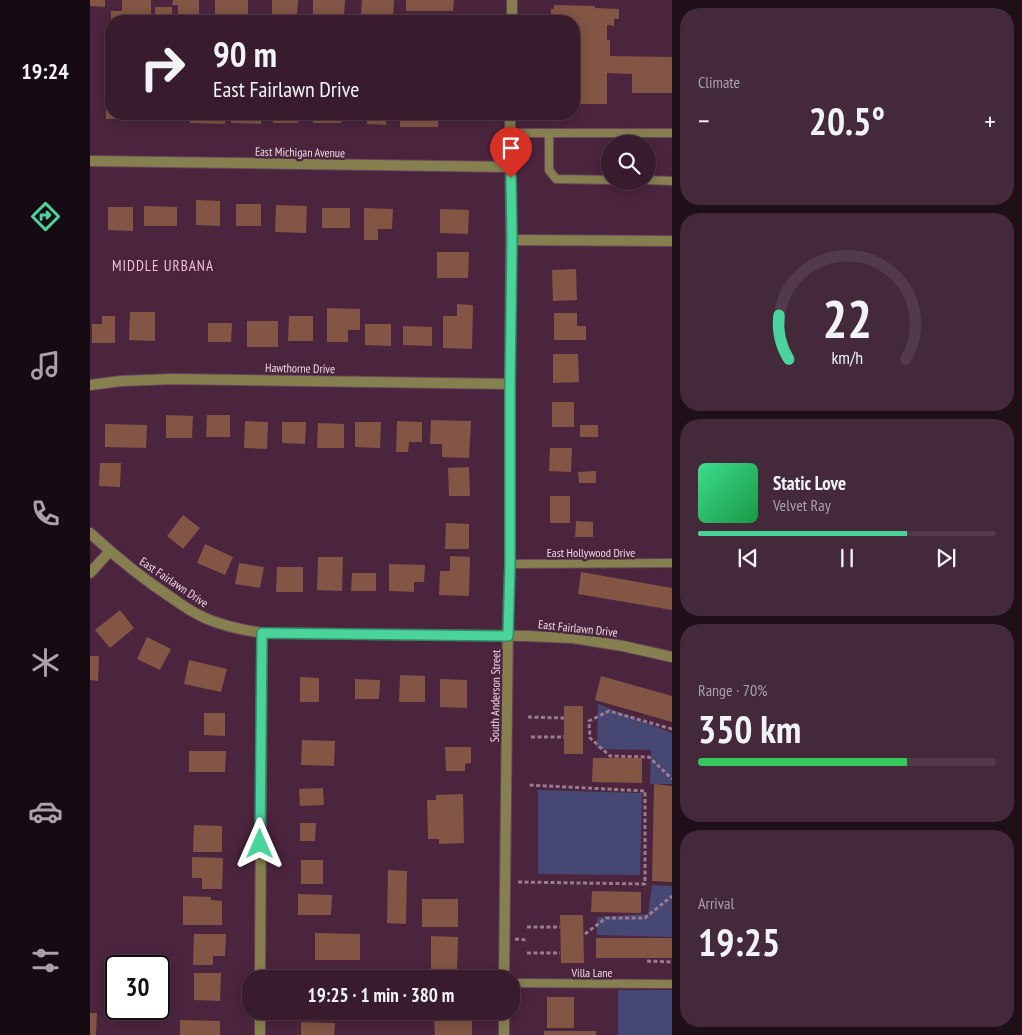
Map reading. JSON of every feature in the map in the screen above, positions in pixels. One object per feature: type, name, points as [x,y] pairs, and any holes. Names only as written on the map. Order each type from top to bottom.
[{"type":"street","points":[[512,0],[512,15]]},
{"type":"street","name":"South Anderson Street","points":[[504,970],[510,564],[512,240],[510,120]]},
{"type":"street","name":"East Michigan Avenue","points":[[90,161],[510,167]]},
{"type":"street","points":[[512,240],[672,241]]},
{"type":"street","name":"Hawthorne Drive","points":[[90,385],[173,379],[510,384]]},
{"type":"street","name":"East Fairlawn Drive","points":[[90,534],[162,592],[191,611],[233,628],[262,633],[574,638],[624,646],[672,657]]},
{"type":"street","points":[[90,573],[110,552]]},
{"type":"street","points":[[260,970],[262,633]]},
{"type":"street","points":[[260,1020],[260,1035]]},
{"type":"street","points":[[504,1020],[504,1035]]},
{"type":"lane","points":[[510,133],[672,133]]},
{"type":"lane","points":[[549,133],[549,170],[556,179],[601,180]]},
{"type":"lane","points":[[656,180],[672,180]]},
{"type":"lane","name":"East Hollywood Drive","points":[[510,564],[672,564]]},
{"type":"lane","name":"Villa Lane","points":[[520,984],[672,984]]},
{"type":"path","points":[[672,729],[609,711],[589,721],[590,738],[610,756],[649,757],[672,780]]},
{"type":"path","points":[[528,718],[564,718]]},
{"type":"path","points":[[531,737],[564,737]]},
{"type":"path","points":[[528,785],[645,791],[645,884],[528,882]]},
{"type":"path","points":[[585,934],[606,918],[645,918],[672,896]]},
{"type":"path","points":[[527,927],[560,927]]},
{"type":"path","points":[[527,953],[560,953]]},
{"type":"path","points":[[647,961],[672,962]]},
{"type":"shaded area","points":[[598,704],[672,733],[672,784],[650,784],[651,750],[597,749]]},
{"type":"shaded area","points":[[538,790],[642,793],[640,875],[538,874]]},
{"type":"shaded area","points":[[652,885],[672,886],[672,937],[597,935],[597,917],[648,914]]},
{"type":"shaded area","points":[[618,990],[672,990],[672,1035],[618,1035]]},
{"type":"building","points":[[90,0],[105,0],[105,7],[90,6]]},
{"type":"building","points":[[122,0],[151,0],[151,15],[111,15],[111,11],[122,11]]},
{"type":"building","points":[[173,0],[199,0],[199,15],[178,15],[178,5],[172,5]]},
{"type":"building","points":[[215,0],[248,0],[248,14],[215,14]]},
{"type":"building","points":[[272,0],[298,0],[297,15],[272,14]]},
{"type":"building","points":[[313,0],[345,0],[344,15],[313,15]]},
{"type":"building","points":[[362,0],[394,0],[393,15],[361,15]]},
{"type":"building","points":[[406,0],[454,0],[453,11],[406,11]]},
{"type":"building","points":[[554,5],[595,6],[595,8],[619,9],[619,19],[614,19],[614,26],[607,25],[607,40],[610,40],[610,56],[672,57],[672,93],[632,93],[632,74],[607,73],[607,104],[580,104],[580,15],[551,15],[551,9],[554,9]]},
{"type":"building","points":[[155,7],[172,7],[172,15],[155,15]]},
{"type":"building","points":[[147,120],[171,120],[171,121]]},
{"type":"building","points":[[190,120],[225,120],[225,124],[190,123]]},
{"type":"building","points":[[231,120],[261,120],[261,124],[231,123]]},
{"type":"building","points":[[273,120],[298,120],[298,123],[273,123]]},
{"type":"building","points":[[313,120],[341,120],[341,123],[313,123]]},
{"type":"building","points":[[367,120],[386,120],[386,125],[367,124]]},
{"type":"building","points":[[400,120],[438,120],[438,127],[400,127]]},
{"type":"building","points":[[196,200],[220,201],[220,226],[196,225]]},
{"type":"building","points":[[236,204],[261,204],[261,226],[236,226]]},
{"type":"building","points":[[276,205],[307,206],[306,233],[275,232]]},
{"type":"building","points":[[144,206],[177,207],[177,226],[144,226]]},
{"type":"building","points":[[108,207],[133,207],[133,231],[108,230]]},
{"type":"building","points":[[322,208],[350,208],[350,228],[322,228]]},
{"type":"building","points":[[364,208],[393,209],[392,229],[378,229],[378,240],[364,240]]},
{"type":"building","points":[[440,209],[469,210],[468,234],[440,233]]},
{"type":"building","points":[[437,252],[469,252],[468,278],[437,278]]},
{"type":"building","points":[[576,269],[577,300],[553,301],[552,270]]},
{"type":"building","points":[[457,304],[473,305],[472,349],[443,348],[443,316],[457,316]]},
{"type":"building","points":[[327,308],[360,309],[360,330],[348,330],[348,342],[327,342]]},
{"type":"building","points":[[130,312],[155,312],[155,341],[129,340]]},
{"type":"building","points":[[554,313],[577,313],[577,326],[586,326],[586,340],[554,340]]},
{"type":"building","points":[[102,316],[115,316],[115,343],[92,343],[92,324],[102,324]]},
{"type":"building","points":[[289,316],[313,316],[313,341],[288,341]]},
{"type":"building","points":[[247,321],[278,321],[278,347],[247,347]]},
{"type":"building","points":[[208,323],[232,323],[231,342],[208,342]]},
{"type":"building","points":[[365,324],[391,324],[391,346],[365,345]]},
{"type":"building","points":[[403,326],[432,327],[432,346],[403,345]]},
{"type":"building","points":[[553,354],[578,354],[579,382],[553,383]]},
{"type":"building","points":[[552,402],[574,402],[574,427],[552,427]]},
{"type":"building","points":[[166,415],[193,416],[192,438],[166,438]]},
{"type":"building","points":[[207,415],[230,415],[230,437],[206,437]]},
{"type":"building","points":[[431,420],[471,421],[469,458],[442,457],[442,444],[430,444]]},
{"type":"building","points":[[245,421],[268,422],[267,449],[244,448]]},
{"type":"building","points":[[397,421],[422,422],[422,442],[409,442],[408,452],[396,452]]},
{"type":"building","points":[[282,422],[306,422],[305,444],[282,443]]},
{"type":"building","points":[[355,422],[381,422],[380,448],[355,447]]},
{"type":"building","points":[[318,423],[344,424],[344,448],[317,448]]},
{"type":"building","points":[[105,424],[147,425],[146,448],[105,447]]},
{"type":"building","points":[[580,425],[598,425],[598,437],[580,437]]},
{"type":"building","points":[[550,448],[572,448],[571,472],[549,471]]},
{"type":"building","points":[[100,463],[121,463],[120,487],[99,486]]},
{"type":"building","points":[[469,467],[470,496],[449,496],[448,468]]},
{"type":"building","points":[[596,471],[596,483],[579,483],[578,472]]},
{"type":"building","points":[[550,496],[570,496],[570,523],[550,523]]},
{"type":"building","points":[[183,515],[200,528],[183,549],[167,536]]},
{"type":"building","points":[[576,521],[593,522],[593,537],[575,537]]},
{"type":"building","points":[[446,523],[469,524],[469,549],[445,549]]},
{"type":"building","points":[[205,544],[233,557],[225,575],[197,563]]},
{"type":"building","points":[[450,556],[470,557],[469,596],[439,595],[440,571],[450,571]]},
{"type":"building","points":[[318,557],[343,557],[342,591],[317,590]]},
{"type":"building","points":[[239,563],[264,567],[260,588],[235,584]]},
{"type":"building","points":[[389,564],[425,565],[424,582],[414,582],[414,592],[389,591]]},
{"type":"building","points":[[277,567],[303,567],[303,592],[276,592]]},
{"type":"building","points":[[581,572],[672,588],[672,610],[578,594]]},
{"type":"building","points":[[352,573],[376,573],[376,591],[351,591]]},
{"type":"building","points":[[120,610],[134,628],[110,648],[95,630]]},
{"type":"building","points":[[147,637],[171,649],[160,670],[137,659]]},
{"type":"building","points":[[90,656],[99,656],[98,681],[90,680]]},
{"type":"building","points":[[189,660],[227,669],[221,692],[184,684]]},
{"type":"building","points":[[400,675],[425,676],[425,702],[399,702]]},
{"type":"building","points":[[601,676],[672,696],[672,722],[595,700]]},
{"type":"building","points":[[300,677],[319,678],[319,702],[300,702]]},
{"type":"building","points":[[355,679],[380,680],[379,699],[355,699]]},
{"type":"building","points":[[440,679],[467,680],[467,708],[440,707]]},
{"type":"building","points":[[564,706],[583,706],[583,754],[564,754]]},
{"type":"building","points":[[204,713],[225,713],[225,736],[204,735]]},
{"type":"building","points":[[302,740],[335,741],[334,766],[301,765]]},
{"type":"building","points":[[445,747],[471,747],[471,763],[465,764],[465,771],[446,771]]},
{"type":"building","points":[[189,751],[226,751],[225,772],[189,772]]},
{"type":"building","points":[[593,758],[642,758],[642,783],[592,782]]},
{"type":"building","points":[[654,784],[672,786],[672,882],[652,881]]},
{"type":"building","points":[[323,788],[324,805],[300,806],[299,789]]},
{"type":"building","points":[[463,794],[464,843],[439,844],[439,839],[428,839],[427,800],[436,800],[436,795]]},
{"type":"building","points":[[300,823],[316,823],[315,841],[300,841]]},
{"type":"building","points":[[194,825],[222,826],[222,852],[193,852]]},
{"type":"building","points":[[192,857],[223,858],[222,889],[202,889],[202,878],[192,878]]},
{"type":"building","points":[[301,860],[323,860],[323,884],[301,884]]},
{"type":"building","points":[[388,870],[407,871],[406,924],[387,923]]},
{"type":"building","points":[[592,891],[641,892],[641,913],[591,912]]},
{"type":"building","points":[[298,894],[332,895],[331,915],[298,915]]},
{"type":"building","points":[[183,896],[211,897],[211,900],[222,901],[222,925],[183,925]]},
{"type":"building","points":[[422,899],[458,899],[458,927],[422,927]]},
{"type":"building","points":[[560,915],[583,915],[584,963],[561,963]]},
{"type":"building","points":[[315,933],[360,934],[360,960],[315,960]]},
{"type":"building","points":[[194,934],[226,934],[225,956],[213,956],[213,965],[193,965]]},
{"type":"building","points":[[431,936],[458,937],[457,970],[431,969]]},
{"type":"building","points":[[596,938],[672,938],[672,958],[596,958]]},
{"type":"building","points":[[194,973],[221,973],[220,1001],[194,1000]]},
{"type":"building","points":[[547,997],[574,997],[574,1028],[547,1028]]},
{"type":"building","points":[[90,1013],[97,1013],[96,1035],[90,1035]]},
{"type":"building","points":[[180,1020],[220,1021],[220,1035],[180,1035]]},
{"type":"building","points":[[434,1020],[472,1020],[472,1035],[435,1035]]},
{"type":"building","points":[[301,1022],[335,1023],[334,1035],[301,1035]]},
{"type":"building","points":[[544,1031],[596,1031],[596,1035],[544,1035]]},
{"type":"district","name":"MIDDLE URBANA","points":[[163,265]]},
{"type":"route","points":[[260,844],[262,633],[508,636],[510,564],[511,178]]}]
